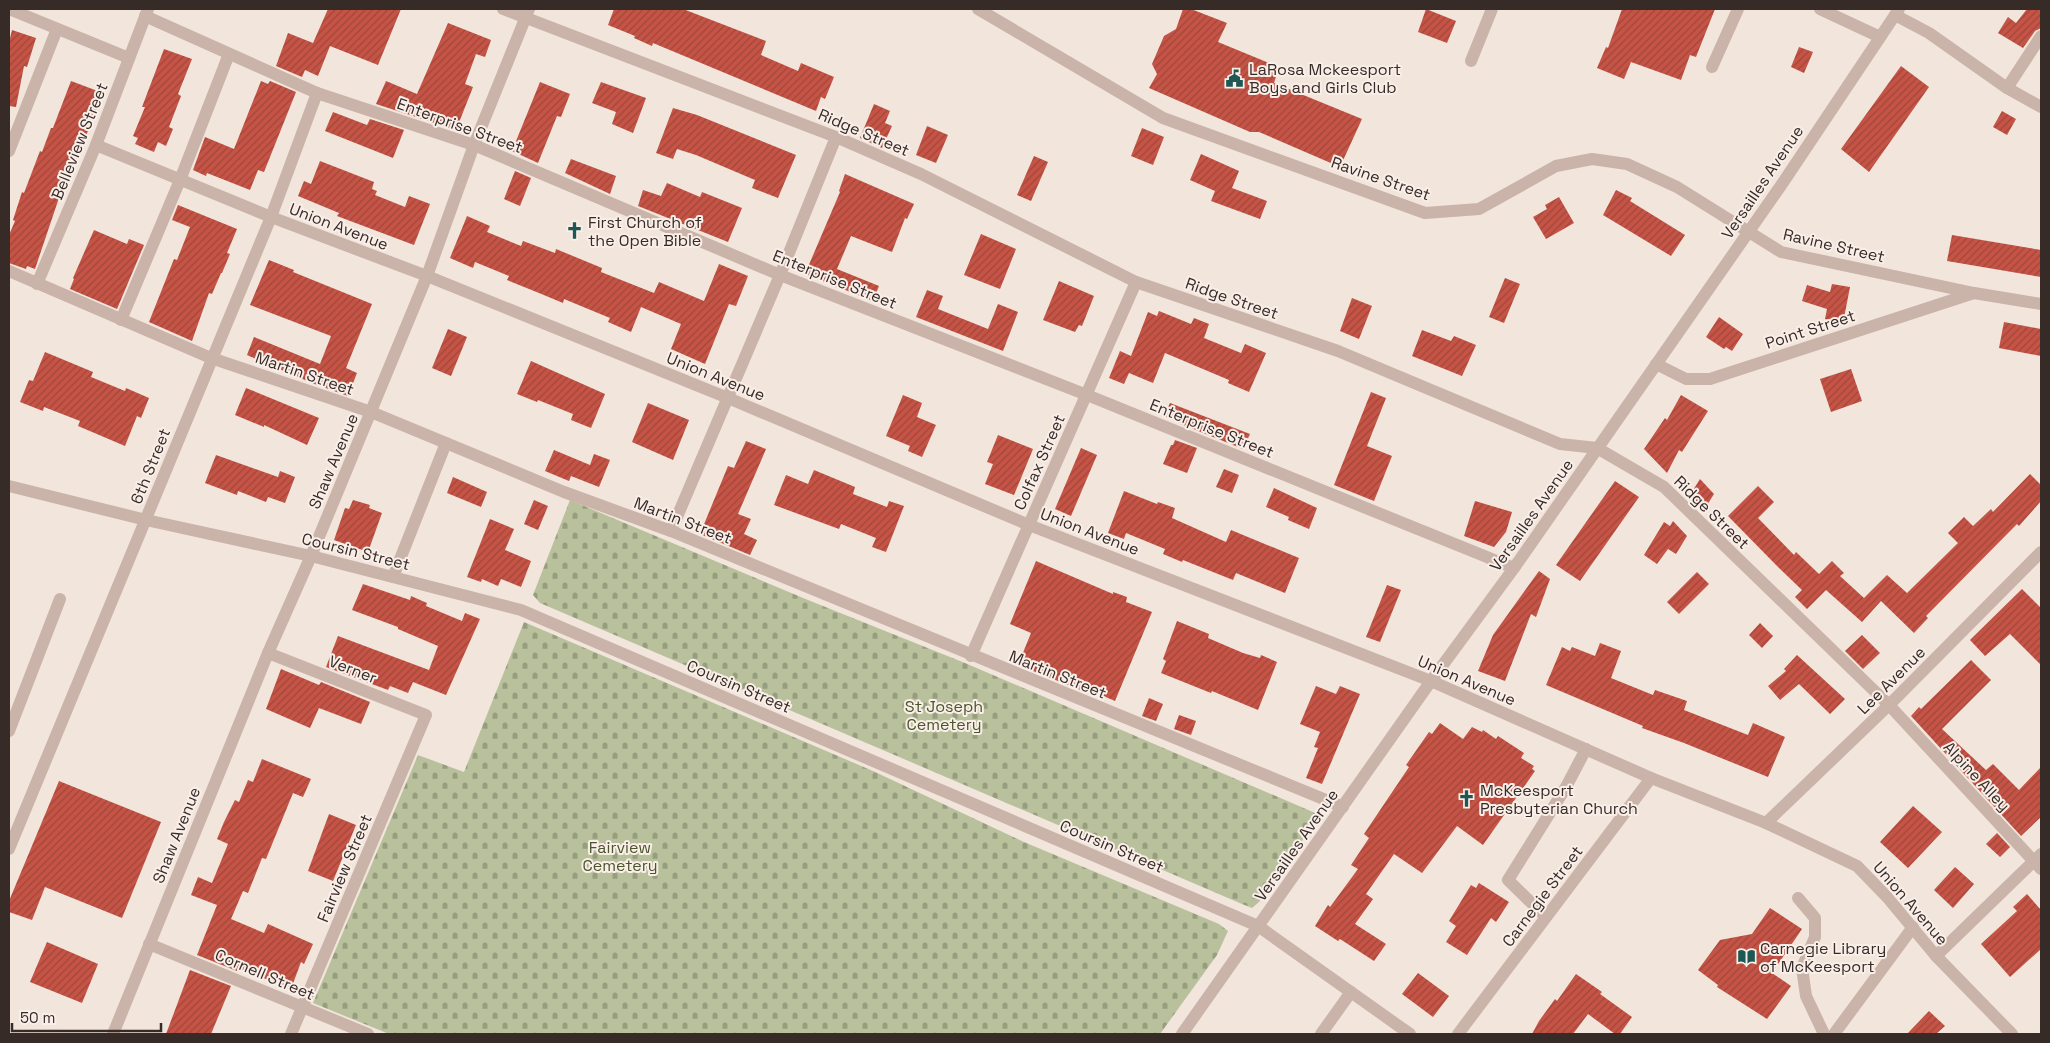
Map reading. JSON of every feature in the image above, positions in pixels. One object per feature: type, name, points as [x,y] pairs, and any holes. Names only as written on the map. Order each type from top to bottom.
[{"type":"street","points":[[9,9],[129,58]]},
{"type":"street","name":"Ridge Street","points":[[503,9],[527,13],[836,136],[921,174],[1136,282],[1338,351],[1560,444],[1597,448],[1664,487],[1889,705]]},
{"type":"street","name":"Ravine Street","points":[[978,9],[1163,118],[1425,213],[1479,209],[1556,166],[1592,160],[1627,164],[1677,187],[1780,252],[2041,304]]},
{"type":"street","points":[[1471,60],[1492,9]]},
{"type":"street","points":[[1712,67],[1738,9]]},
{"type":"street","points":[[1820,9],[1880,37]]},
{"type":"street","name":"Enterprise Street","points":[[147,12],[230,54],[317,93],[474,145],[780,275],[1087,395],[1514,568]]},
{"type":"street","name":"Belleview Street","points":[[37,284],[96,145],[147,12]]},
{"type":"street","points":[[1897,12],[1929,32],[2007,88],[2041,107]]},
{"type":"street","name":"Versailles Avenue","points":[[1182,1034],[1514,568],[1782,184],[1897,12]]},
{"type":"street","name":"Shaw Avenue","points":[[113,1034],[268,653],[371,412],[426,276],[474,145],[527,13]]},
{"type":"street","points":[[9,151],[57,29]]},
{"type":"street","points":[[2007,88],[2041,36]]},
{"type":"street","points":[[121,320],[180,180],[230,54]]},
{"type":"street","name":"6th Street","points":[[9,849],[271,217],[317,93]]},
{"type":"street","points":[[671,531],[780,275],[836,136]]},
{"type":"street","name":"Union Avenue","points":[[96,145],[271,217],[426,276],[728,398],[1029,525],[1431,682],[1651,778],[1766,823],[1857,866],[1887,897],[1936,956],[2012,1034]]},
{"type":"street","name":"Martin Street","points":[[9,271],[211,358],[371,412],[564,492],[671,531],[971,656],[1343,807]]},
{"type":"street","name":"Colfax Street","points":[[971,656],[1136,282]]},
{"type":"street","name":"Point Street","points":[[1656,364],[1686,379],[1710,379],[1974,292]]},
{"type":"street","points":[[394,577],[446,443]]},
{"type":"street","name":"Coursin Street","points":[[9,486],[146,520],[311,556],[521,610],[1258,926],[1410,1034]]},
{"type":"street","name":"Lee Avenue","points":[[1766,823],[2040,557]]},
{"type":"street","points":[[9,731],[60,599]]},
{"type":"street","name":"Verner","points":[[268,653],[426,715]]},
{"type":"street","name":"Alpine Alley","points":[[1889,705],[2039,862]]},
{"type":"street","name":"Fairview Street","points":[[290,1034],[426,715]]},
{"type":"street","points":[[1546,917],[1508,880],[1566,786],[1586,749]]},
{"type":"street","name":"Carnegie Street","points":[[1458,1034],[1651,778]]},
{"type":"street","points":[[1936,956],[2039,862]]},
{"type":"street","points":[[1798,898],[1815,918],[1815,937],[1802,968],[1806,996],[1824,1034]]},
{"type":"street","points":[[1834,1034],[1913,927]]},
{"type":"street","name":"Cornell Street","points":[[149,944],[368,1034]]},
{"type":"street","points":[[1321,1034],[1351,992]]},
{"type":"green space","name":"St Joseph Cemetery","points":[[570,500],[808,600],[965,663],[1320,815],[1259,902],[1252,908],[1242,904],[540,603],[533,595]]},
{"type":"green space","name":"Fairview Cemetery","points":[[524,622],[873,771],[1024,842],[1219,924],[1228,931],[1217,955],[1160,1034],[389,1034],[313,1003],[418,755],[464,772]]},
{"type":"building","points":[[328,9],[401,9],[378,65],[330,46],[318,76],[305,70],[302,77],[276,66],[288,33],[313,43]]},
{"type":"building","points":[[614,9],[683,9],[766,41],[761,55],[798,71],[801,63],[834,77],[825,99],[821,97],[816,111],[653,43],[652,46],[634,38],[635,36],[608,25]]},
{"type":"building","points":[[1183,9],[1191,9],[1227,23],[1218,42],[1279,67],[1274,83],[1362,119],[1340,167],[1259,132],[1250,132],[1149,88],[1157,74],[1152,64],[1164,36],[1176,29]]},
{"type":"building","points":[[1426,9],[1456,21],[1447,43],[1418,32]]},
{"type":"building","points":[[1622,9],[1715,9],[1696,57],[1690,55],[1681,80],[1631,62],[1624,79],[1597,68],[1606,47],[1608,48]]},
{"type":"building","points":[[2027,9],[2041,9],[2041,28],[2035,31],[2023,48],[1998,33],[2008,17],[2016,23]]},
{"type":"building","points":[[448,23],[491,40],[485,57],[476,54],[465,84],[473,87],[456,130],[376,104],[386,81],[417,94]]},
{"type":"building","points":[[12,30],[36,38],[27,67],[24,66],[16,107],[9,106],[9,42]]},
{"type":"building","points":[[1799,47],[1813,52],[1804,73],[1791,67]]},
{"type":"building","points":[[164,49],[192,59],[178,94],[181,96],[169,127],[173,129],[166,146],[158,142],[154,152],[135,144],[138,138],[133,136],[145,107],[142,107]]},
{"type":"building","points":[[1901,66],[1929,87],[1869,172],[1841,149]]},
{"type":"building","points":[[71,81],[103,93],[76,161],[74,161],[63,186],[35,269],[27,266],[26,269],[9,263],[9,235],[15,221],[13,220],[22,192],[24,193],[40,151],[42,152],[51,128],[53,128]]},
{"type":"building","points":[[261,81],[268,84],[270,81],[296,92],[264,172],[258,170],[250,190],[207,173],[206,176],[193,170],[205,137],[234,149]]},
{"type":"building","points":[[540,82],[570,94],[561,117],[557,116],[538,163],[512,151]]},
{"type":"building","points":[[601,82],[646,98],[633,133],[612,124],[616,112],[592,103]]},
{"type":"building","points":[[874,104],[890,111],[885,123],[892,126],[882,148],[860,138]]},
{"type":"building","points":[[673,108],[697,115],[796,155],[778,198],[752,188],[755,180],[696,155],[677,149],[673,159],[656,153]]},
{"type":"building","points":[[2002,111],[2016,119],[2007,135],[1993,127]]},
{"type":"building","points":[[333,112],[367,125],[370,119],[404,130],[393,158],[325,131]]},
{"type":"building","points":[[927,126],[948,135],[936,163],[916,155]]},
{"type":"building","points":[[1142,128],[1164,137],[1153,165],[1131,156]]},
{"type":"building","points":[[1201,154],[1239,171],[1232,188],[1267,201],[1260,219],[1211,201],[1215,191],[1190,180]]},
{"type":"building","points":[[1034,156],[1048,162],[1031,201],[1017,195]]},
{"type":"building","points":[[571,159],[616,176],[610,194],[565,173]]},
{"type":"building","points":[[320,161],[374,182],[372,189],[377,191],[375,195],[405,207],[409,196],[430,204],[414,245],[337,216],[339,213],[298,196],[304,181],[311,184]]},
{"type":"building","points":[[515,171],[531,178],[520,206],[504,199]]},
{"type":"building","points":[[845,174],[914,204],[907,219],[905,218],[892,252],[851,236],[837,269],[879,286],[873,301],[805,274],[840,192]]},
{"type":"building","points":[[667,183],[700,197],[702,192],[742,208],[728,242],[638,206],[643,190],[661,196]]},
{"type":"building","points":[[1616,190],[1632,198],[1630,201],[1685,235],[1671,256],[1603,215]]},
{"type":"building","points":[[1559,197],[1574,223],[1546,239],[1533,217],[1547,209],[1545,205]]},
{"type":"building","points":[[178,205],[237,229],[227,253],[230,254],[212,294],[209,293],[192,341],[149,322],[174,259],[177,260],[190,227],[172,220]]},
{"type":"building","points":[[467,216],[490,226],[487,232],[521,246],[523,241],[555,253],[556,249],[602,268],[601,272],[654,293],[659,282],[704,301],[719,264],[748,276],[736,306],[729,304],[705,364],[671,349],[681,324],[641,307],[631,332],[608,322],[610,318],[564,299],[563,303],[507,280],[509,276],[475,262],[473,268],[450,258]]},
{"type":"building","points":[[94,230],[127,244],[129,239],[144,245],[117,309],[70,289]]},
{"type":"building","points":[[981,234],[1016,249],[1000,289],[964,275]]},
{"type":"building","points":[[1952,235],[2041,250],[2041,277],[1947,261]]},
{"type":"building","points":[[269,260],[294,270],[293,272],[372,304],[346,368],[357,373],[348,396],[247,355],[254,337],[320,364],[331,336],[250,305]]},
{"type":"building","points":[[1505,278],[1520,284],[1504,323],[1489,317]]},
{"type":"building","points":[[1059,281],[1094,296],[1082,326],[1079,325],[1075,332],[1043,320]]},
{"type":"building","points":[[1832,284],[1850,287],[1843,323],[1825,319],[1827,309],[1802,301],[1807,285],[1830,292]]},
{"type":"building","points":[[927,290],[943,296],[938,309],[988,329],[998,304],[1018,312],[1003,351],[916,317]]},
{"type":"building","points":[[1352,298],[1372,306],[1359,339],[1340,331]]},
{"type":"building","points":[[1159,311],[1191,324],[1194,318],[1209,324],[1204,338],[1241,353],[1245,344],[1266,353],[1249,392],[1228,383],[1229,380],[1165,353],[1153,383],[1129,373],[1124,384],[1109,378],[1120,351],[1131,356],[1148,312],[1157,316]]},
{"type":"building","points":[[1719,317],[1743,334],[1732,351],[1726,347],[1724,349],[1706,337]]},
{"type":"building","points":[[2004,322],[2041,329],[2041,356],[1999,348]]},
{"type":"building","points":[[448,329],[467,337],[451,376],[432,368]]},
{"type":"building","points":[[1422,330],[1451,341],[1454,336],[1476,345],[1462,376],[1412,356]]},
{"type":"building","points":[[45,352],[93,372],[91,377],[125,391],[126,388],[149,398],[141,418],[137,416],[125,446],[78,426],[80,421],[44,407],[43,411],[20,402],[29,380],[33,381]]},
{"type":"building","points":[[531,361],[605,394],[591,428],[571,420],[573,414],[517,394]]},
{"type":"building","points":[[1851,369],[1862,401],[1831,412],[1820,379]]},
{"type":"building","points":[[246,388],[319,418],[307,445],[264,425],[264,427],[235,415]]},
{"type":"building","points":[[1371,392],[1386,398],[1367,446],[1392,456],[1374,501],[1334,485]]},
{"type":"building","points":[[903,395],[922,403],[917,417],[936,425],[922,457],[908,451],[910,446],[886,436]]},
{"type":"building","points":[[1681,395],[1708,411],[1682,452],[1679,450],[1667,473],[1644,449],[1665,418],[1667,420]]},
{"type":"building","points":[[648,403],[689,420],[673,460],[632,442]]},
{"type":"building","points":[[1170,403],[1250,434],[1243,449],[1164,416]]},
{"type":"building","points":[[998,435],[1033,449],[1014,495],[985,484],[993,464],[987,462]]},
{"type":"building","points":[[1175,440],[1197,448],[1187,473],[1163,464]]},
{"type":"building","points":[[746,441],[766,449],[738,514],[751,519],[744,534],[757,540],[750,555],[700,534],[728,466],[734,468]]},
{"type":"building","points":[[1081,448],[1097,455],[1071,516],[1055,509]]},
{"type":"building","points":[[554,450],[590,465],[594,454],[610,460],[599,487],[571,476],[569,481],[545,471]]},
{"type":"building","points":[[216,455],[278,477],[280,471],[295,477],[285,503],[268,497],[266,502],[238,491],[237,495],[205,483]]},
{"type":"building","points":[[1224,469],[1239,475],[1232,493],[1216,487]]},
{"type":"building","points":[[814,470],[855,487],[853,494],[887,507],[889,501],[904,506],[886,552],[872,547],[876,538],[841,524],[839,529],[774,505],[786,475],[808,484]]},
{"type":"building","points":[[2030,474],[2041,485],[2041,501],[2019,526],[2017,524],[1926,616],[1928,618],[1914,633],[1881,601],[1862,622],[1826,590],[1807,609],[1795,597],[1802,590],[1728,516],[1758,486],[1774,502],[1758,518],[1794,555],[1796,552],[1819,574],[1832,561],[1844,573],[1840,576],[1864,598],[1887,575],[1907,593],[1958,543],[1948,533],[1964,517],[1973,526],[1991,509],[1993,512]]},
{"type":"building","points":[[453,477],[487,492],[481,507],[447,493]]},
{"type":"building","points":[[1700,479],[1714,494],[1704,510],[1690,495]]},
{"type":"building","points":[[1615,481],[1639,497],[1580,581],[1556,565]]},
{"type":"building","points":[[1274,488],[1317,508],[1309,529],[1288,520],[1289,517],[1266,507]]},
{"type":"building","points":[[1124,491],[1157,504],[1158,502],[1175,508],[1172,518],[1226,542],[1231,530],[1299,558],[1285,593],[1236,573],[1233,580],[1183,560],[1182,562],[1163,554],[1165,549],[1126,533],[1124,539],[1108,533]]},
{"type":"building","points":[[353,500],[370,505],[369,508],[382,513],[368,552],[334,540],[345,508],[349,509]]},
{"type":"building","points":[[534,500],[548,506],[538,530],[524,524]]},
{"type":"building","points":[[1475,501],[1512,512],[1506,532],[1494,547],[1464,536]]},
{"type":"building","points":[[490,519],[514,529],[505,550],[531,561],[521,587],[501,579],[498,586],[482,579],[481,582],[467,577]]},
{"type":"building","points":[[1673,521],[1687,536],[1676,554],[1668,549],[1657,564],[1644,555],[1664,522],[1670,526]]},
{"type":"building","points":[[1036,561],[1113,594],[1113,592],[1127,597],[1126,602],[1152,612],[1115,701],[1085,688],[1083,691],[1018,665],[1031,633],[1010,624]]},
{"type":"building","points":[[1539,571],[1550,579],[1536,617],[1531,614],[1505,681],[1478,671],[1493,635]]},
{"type":"building","points":[[1697,572],[1709,584],[1679,614],[1667,602]]},
{"type":"building","points":[[363,584],[410,600],[411,596],[427,603],[426,606],[462,621],[465,613],[480,619],[446,695],[413,682],[408,693],[390,686],[388,690],[326,667],[338,636],[429,670],[438,646],[398,629],[398,627],[352,610]]},
{"type":"building","points":[[1387,585],[1401,590],[1380,642],[1366,637]]},
{"type":"building","points":[[2022,589],[2041,608],[2041,665],[2010,634],[1985,656],[1970,640]]},
{"type":"building","points":[[1177,621],[1209,634],[1208,638],[1243,653],[1260,658],[1261,655],[1277,662],[1258,710],[1161,673],[1166,661],[1163,659]]},
{"type":"building","points":[[1760,623],[1773,636],[1762,648],[1749,635]]},
{"type":"building","points":[[1862,635],[1880,653],[1863,669],[1845,651]]},
{"type":"building","points":[[1600,643],[1621,651],[1611,678],[1653,695],[1655,690],[1687,701],[1684,710],[1748,735],[1753,723],[1785,737],[1768,777],[1642,728],[1643,726],[1546,685],[1562,647],[1570,651],[1572,647],[1595,656]]},
{"type":"building","points":[[1797,655],[1845,699],[1830,714],[1799,684],[1780,700],[1768,686],[1786,671],[1784,669]]},
{"type":"building","points":[[1971,660],[1991,680],[1942,729],[1986,770],[1993,764],[2019,790],[2041,767],[2041,817],[2021,836],[1911,716],[1919,707],[1921,709]]},
{"type":"building","points":[[281,669],[319,685],[321,682],[370,702],[361,724],[319,708],[310,728],[266,709]]},
{"type":"building","points":[[1316,686],[1336,694],[1340,686],[1360,694],[1322,784],[1306,778],[1318,748],[1314,747],[1320,732],[1300,724]]},
{"type":"building","points":[[1149,698],[1163,704],[1156,721],[1142,716]]},
{"type":"building","points":[[1179,715],[1196,721],[1191,735],[1174,729]]},
{"type":"building","name":"McKeesport Presbyterian Church","points":[[1440,723],[1463,739],[1472,727],[1482,732],[1483,730],[1496,739],[1498,736],[1524,753],[1521,758],[1534,766],[1532,769],[1535,771],[1483,845],[1457,826],[1422,873],[1394,854],[1366,894],[1373,899],[1355,924],[1386,944],[1374,961],[1340,939],[1338,941],[1315,926],[1328,905],[1330,907],[1358,869],[1351,865],[1369,838],[1364,834],[1409,767],[1406,765],[1429,732],[1432,734]]},
{"type":"building","points":[[262,759],[311,779],[303,797],[293,793],[266,859],[262,858],[248,893],[243,891],[231,919],[264,933],[268,924],[313,944],[304,964],[301,962],[291,989],[238,968],[237,971],[197,955],[217,905],[191,895],[198,877],[212,883],[228,844],[217,839],[235,800],[239,802],[248,780],[253,782]]},
{"type":"building","points":[[59,781],[161,822],[122,918],[45,887],[32,920],[9,912],[9,901]]},
{"type":"building","points":[[1913,806],[1942,832],[1908,868],[1880,842]]},
{"type":"building","points":[[329,814],[356,825],[333,881],[308,871]]},
{"type":"building","points":[[1997,833],[2010,847],[2000,857],[1986,844]]},
{"type":"building","points":[[1955,867],[1974,884],[1953,908],[1934,890]]},
{"type":"building","points":[[1479,883],[1509,902],[1496,922],[1491,918],[1467,955],[1446,942],[1456,926],[1449,921],[1471,885],[1476,888]]},
{"type":"building","points":[[2027,894],[2041,910],[2041,949],[2010,977],[1981,944],[2017,911],[2013,907]]},
{"type":"building","name":"Carnegie Library of McKeesport","points":[[1770,908],[1802,929],[1772,973],[1791,986],[1767,1019],[1717,987],[1718,985],[1698,970],[1720,940],[1752,934]]},
{"type":"building","points":[[47,942],[98,964],[82,1003],[30,982]]},
{"type":"building","points":[[190,970],[231,986],[211,1034],[166,1034]]},
{"type":"building","points":[[1418,973],[1449,996],[1433,1017],[1402,994]]},
{"type":"building","points":[[1576,974],[1602,992],[1600,994],[1632,1017],[1620,1034],[1615,1034],[1588,1014],[1573,1034],[1532,1034],[1555,999],[1557,1001]]},
{"type":"building","points":[[1929,1011],[1945,1026],[1936,1034],[1907,1034]]},
{"type":"place","name":"LaRosa Mckeesport Boys and Girls Club","points":[[1235,78]]},
{"type":"place","name":"First Church of the Open Bible","points":[[574,231]]},
{"type":"place","name":"McKeesport Presbyterian Church","points":[[1466,799]]},
{"type":"place","name":"Carnegie Library of McKeesport","points":[[1746,957]]}]
